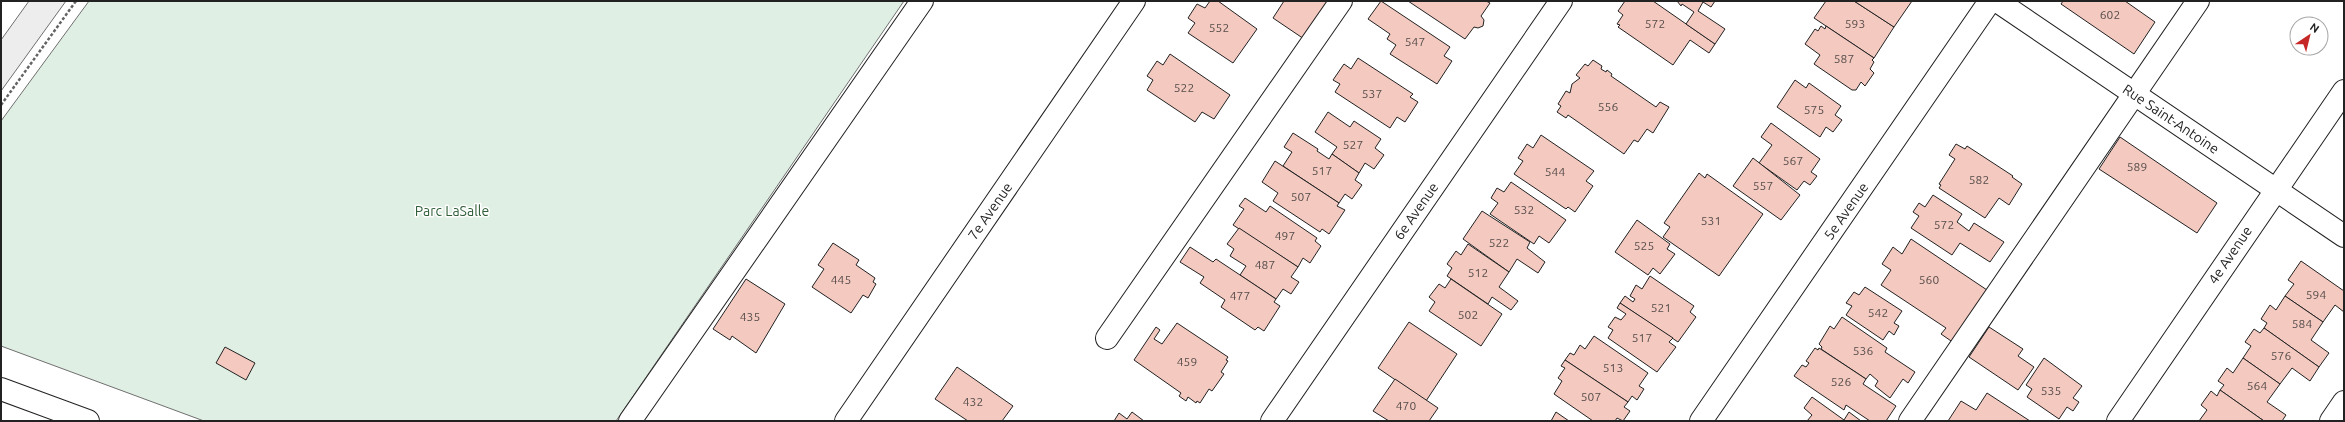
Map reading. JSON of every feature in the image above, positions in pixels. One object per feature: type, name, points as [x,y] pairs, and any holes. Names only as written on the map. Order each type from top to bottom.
[{"type":"street","points":[[630,421],[922,1]]},
{"type":"street","name":"7e Avenue","points":[[846,421],[1134,1]]},
{"type":"street","points":[[1107,338],[1341,1]]},
{"type":"street","name":"6e Avenue","points":[[1272,421],[1561,1]]},
{"type":"street","name":"5e Avenue","points":[[1701,421],[1990,1]]},
{"type":"street","name":"Rue Saint-Antoine","points":[[1997,1],[2344,236]]},
{"type":"street","points":[[1910,421],[2198,1]]},
{"type":"street","name":"4e Avenue","points":[[2118,421],[2275,189],[2344,91]]},
{"type":"street","points":[[1,389],[88,421]]},
{"type":"street","points":[[2330,421],[2344,402]]},
{"type":"path","points":[[1,105],[76,1]]},
{"type":"green space","name":"Parc LaSalle","points":[[89,1],[904,1],[616,421],[204,421],[1,346],[1,121]]},
{"type":"shaded area","points":[[29,1],[66,1],[1,91],[1,40]]},
{"type":"building","points":[[1210,1],[1218,1],[1257,29],[1233,63],[1188,33],[1195,23],[1188,18],[1197,4],[1205,8]]},
{"type":"building","points":[[1284,1],[1334,1],[1307,41],[1273,18]]},
{"type":"building","points":[[1381,1],[1450,47],[1444,56],[1452,61],[1437,84],[1390,54],[1396,45],[1387,39],[1390,34],[1368,19]]},
{"type":"building","points":[[1408,1],[1486,1],[1490,3],[1481,16],[1484,20],[1483,26],[1478,28],[1474,27],[1465,39]]},
{"type":"building","points":[[1625,1],[1653,1],[1715,44],[1709,53],[1690,40],[1673,65],[1618,27],[1620,25],[1617,24],[1623,15],[1618,11]]},
{"type":"building","points":[[1677,1],[1715,1],[1711,7],[1703,2],[1698,11],[1725,29],[1715,44],[1686,24],[1694,12],[1682,4],[1681,6]]},
{"type":"building","points":[[1826,1],[1854,1],[1894,27],[1874,58],[1814,18]]},
{"type":"building","points":[[1854,1],[1912,1],[1894,27]]},
{"type":"building","points":[[2063,1],[2125,1],[2155,22],[2134,54],[2061,4]]},
{"type":"building","points":[[1821,26],[1825,29],[1826,26],[1874,58],[1872,60],[1874,62],[1870,69],[1874,73],[1865,86],[1861,82],[1856,90],[1852,90],[1814,64],[1820,55],[1805,44],[1815,29],[1818,31]]},
{"type":"building","points":[[1170,54],[1230,95],[1214,119],[1202,112],[1195,122],[1147,90],[1153,80],[1147,76],[1157,61],[1163,65]]},
{"type":"building","points":[[1358,58],[1413,94],[1410,97],[1418,102],[1405,122],[1397,117],[1390,128],[1335,92],[1340,84],[1333,80],[1344,64],[1351,69]]},
{"type":"building","points":[[1593,60],[1602,66],[1601,69],[1606,72],[1607,70],[1612,74],[1611,76],[1656,107],[1660,102],[1669,107],[1653,133],[1647,129],[1638,142],[1634,140],[1624,154],[1568,115],[1566,118],[1557,112],[1561,106],[1558,104],[1566,91],[1570,93],[1572,84],[1580,78],[1576,75],[1585,64],[1588,66]]},
{"type":"building","points":[[1795,80],[1806,88],[1809,83],[1841,106],[1835,115],[1842,120],[1833,132],[1826,127],[1820,137],[1777,107]]},
{"type":"building","points":[[1328,112],[1350,127],[1354,121],[1381,139],[1375,148],[1384,155],[1374,169],[1365,163],[1359,173],[1332,154],[1337,147],[1315,132]]},
{"type":"building","points":[[1771,123],[1820,159],[1811,172],[1817,176],[1810,185],[1804,181],[1797,190],[1759,163],[1772,145],[1761,137]]},
{"type":"building","points":[[1293,133],[1318,149],[1317,151],[1329,159],[1332,154],[1359,173],[1355,180],[1362,185],[1352,199],[1345,194],[1339,203],[1283,166],[1292,152],[1284,147]]},
{"type":"building","points":[[1541,135],[1594,171],[1586,181],[1593,186],[1575,212],[1568,207],[1566,209],[1514,174],[1523,161],[1518,158],[1527,144],[1533,148]]},
{"type":"building","points":[[2120,137],[2217,203],[2197,233],[2099,169]]},
{"type":"building","points":[[1956,144],[1965,149],[1967,146],[2013,176],[2012,177],[2022,184],[2009,205],[1999,198],[1985,218],[1939,188],[1941,185],[1939,184],[1955,159],[1949,155]]},
{"type":"building","points":[[1753,158],[1800,195],[1781,220],[1733,186]]},
{"type":"building","points":[[1275,161],[1339,203],[1337,206],[1345,210],[1329,234],[1322,229],[1320,232],[1273,201],[1278,193],[1262,182]]},
{"type":"building","points":[[1699,173],[1705,178],[1707,174],[1763,214],[1719,276],[1663,237],[1670,227],[1664,223]]},
{"type":"building","points":[[1511,182],[1566,220],[1549,243],[1539,236],[1534,244],[1490,214],[1498,203],[1491,198],[1497,188],[1504,192]]},
{"type":"building","points":[[1933,195],[1962,214],[1957,222],[1969,231],[1974,223],[2004,242],[1990,262],[1960,243],[1952,255],[1911,228],[1919,216],[1913,212],[1919,203],[1925,207]]},
{"type":"building","points":[[1245,198],[1266,212],[1270,206],[1317,238],[1315,241],[1321,246],[1310,263],[1303,258],[1298,267],[1233,225],[1244,209],[1239,206]]},
{"type":"building","points":[[1482,211],[1530,242],[1527,248],[1545,262],[1538,273],[1517,259],[1509,272],[1463,239]]},
{"type":"building","points":[[1637,220],[1670,244],[1667,249],[1675,254],[1660,274],[1653,268],[1648,275],[1615,252]]},
{"type":"building","points":[[1239,228],[1298,267],[1291,277],[1299,282],[1291,294],[1283,289],[1276,299],[1240,275],[1246,266],[1230,256],[1234,249],[1227,244]]},
{"type":"building","points":[[1911,239],[1990,292],[1954,343],[1941,334],[1946,328],[1881,285],[1891,270],[1882,264],[1893,247],[1902,254]]},
{"type":"building","points":[[833,243],[859,260],[856,265],[875,278],[873,282],[876,284],[868,298],[863,295],[851,313],[812,287],[824,269],[818,265]]},
{"type":"building","points":[[1468,244],[1509,272],[1499,287],[1518,301],[1511,310],[1492,297],[1488,304],[1447,276],[1452,268],[1447,264],[1456,251],[1461,255]]},
{"type":"building","points":[[1190,247],[1213,262],[1216,259],[1276,299],[1274,302],[1280,306],[1264,331],[1258,327],[1255,330],[1221,307],[1225,300],[1200,283],[1204,277],[1180,262]]},
{"type":"building","points":[[2301,261],[2344,291],[2344,312],[2335,305],[2323,322],[2285,296],[2294,284],[2288,280]]},
{"type":"building","points":[[1650,276],[1694,306],[1690,312],[1696,317],[1678,342],[1620,303],[1625,296],[1633,302],[1635,299],[1630,296],[1636,285],[1642,289]]},
{"type":"building","points":[[746,279],[785,304],[756,353],[732,336],[730,340],[713,329]]},
{"type":"building","points":[[1451,279],[1502,314],[1481,346],[1429,311],[1435,302],[1429,297],[1439,284],[1445,288]]},
{"type":"building","points":[[1865,287],[1902,311],[1894,323],[1899,326],[1894,335],[1889,331],[1883,340],[1846,315],[1852,306],[1846,303],[1854,292],[1859,295]]},
{"type":"building","points":[[2285,296],[2323,322],[2311,340],[2329,353],[2319,367],[2264,328],[2267,323],[2261,319],[2270,305],[2276,310]]},
{"type":"building","points":[[1620,303],[1673,338],[1669,342],[1676,347],[1657,372],[1608,338],[1613,330],[1608,327],[1615,317],[1621,320],[1626,314],[1617,308]]},
{"type":"building","points":[[1842,317],[1887,348],[1885,352],[1915,372],[1908,383],[1903,379],[1890,398],[1875,386],[1878,381],[1870,374],[1866,379],[1821,349],[1822,347],[1819,344],[1830,326],[1834,329]]},
{"type":"building","points":[[1409,322],[1457,354],[1426,401],[1378,368]]},
{"type":"building","points":[[1177,323],[1228,357],[1226,360],[1228,361],[1221,372],[1224,374],[1212,391],[1209,389],[1200,403],[1197,401],[1196,403],[1188,397],[1186,401],[1179,396],[1181,393],[1134,360],[1156,327],[1160,330],[1154,339],[1162,344]]},
{"type":"building","points":[[1989,327],[2023,349],[2018,356],[2034,367],[2018,390],[1969,357]]},
{"type":"building","points":[[2264,328],[2319,367],[2310,381],[2292,368],[2280,384],[2243,358],[2251,346],[2245,342],[2254,329],[2260,333]]},
{"type":"building","points":[[1594,336],[1648,373],[1639,386],[1644,389],[1637,400],[1632,396],[1628,402],[1565,360],[1570,353],[1574,355],[1580,345],[1585,349]]},
{"type":"building","points":[[225,347],[255,363],[246,380],[216,363]]},
{"type":"building","points":[[1815,348],[1818,350],[1819,348],[1866,379],[1863,384],[1896,406],[1886,421],[1870,421],[1846,405],[1844,410],[1794,376],[1802,365],[1806,367],[1809,363],[1806,361]]},
{"type":"building","points":[[2044,358],[2082,386],[2073,398],[2079,402],[2073,411],[2067,407],[2059,419],[2027,397],[2032,389],[2026,385]]},
{"type":"building","points":[[2243,358],[2280,384],[2267,402],[2286,415],[2282,421],[2264,421],[2220,390],[2224,385],[2218,381],[2227,368],[2233,373]]},
{"type":"building","points":[[1565,360],[1628,402],[1624,407],[1630,411],[1623,421],[1617,418],[1615,421],[1593,421],[1554,394],[1562,381],[1558,378],[1565,368],[1561,366]]},
{"type":"building","points":[[957,367],[1013,406],[1002,421],[968,421],[935,399]]},
{"type":"building","points":[[1395,379],[1438,408],[1429,421],[1389,421],[1373,411]]},
{"type":"building","points":[[2220,390],[2264,421],[2199,421],[2207,410],[2201,405],[2211,391],[2217,396]]},
{"type":"building","points":[[1987,393],[2030,421],[1948,421],[1961,401],[1976,410]]},
{"type":"building","points":[[1812,397],[1844,420],[1849,412],[1861,421],[1807,421],[1812,415],[1804,408]]},
{"type":"building","points":[[1132,412],[1144,421],[1114,421],[1119,413],[1127,419]]},
{"type":"building","points":[[1556,412],[1569,421],[1551,421]]}]
